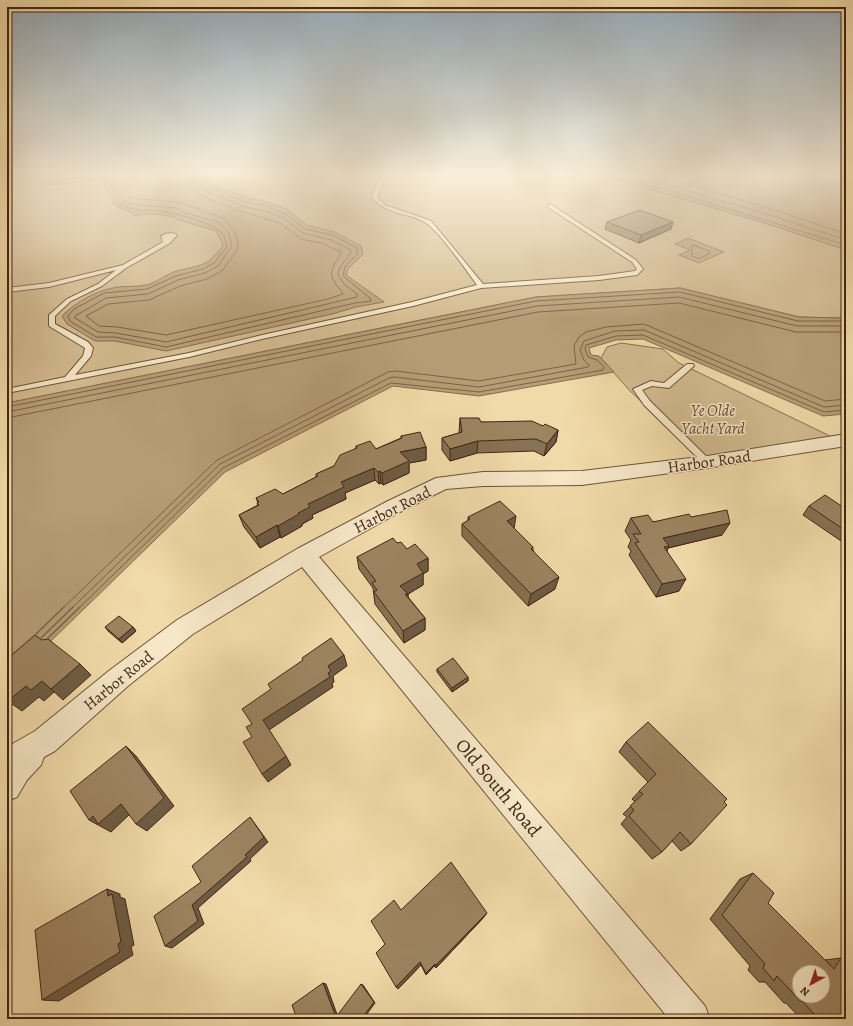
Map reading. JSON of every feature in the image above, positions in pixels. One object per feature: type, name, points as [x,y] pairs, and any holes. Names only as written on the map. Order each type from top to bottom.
[{"type":"street","name":"Harbor Road","points":[[7,763],[45,741],[119,678],[184,627],[305,555],[393,507],[443,483],[483,478],[582,478],[707,462],[846,440]]},
{"type":"street","name":"Old South Road","points":[[305,555],[692,1019]]},
{"type":"street","points":[[7,786],[17,770],[45,741]]},
{"type":"lane","points":[[431,223],[460,257],[481,286]]},
{"type":"lane","points":[[7,391],[189,354],[413,304],[481,286],[599,278],[637,273],[640,269],[634,261],[576,223]]},
{"type":"lane","points":[[68,379],[87,356],[89,348],[85,344],[51,325],[52,315],[69,300],[100,285],[124,267],[166,243],[164,236],[174,235],[168,242]]},
{"type":"lane","points":[[7,290],[49,285],[124,267]]},
{"type":"lane","points":[[690,366],[666,386],[651,383],[637,389],[648,403],[707,462]]},
{"type":"green space","points":[[7,223],[764,223],[846,250],[846,317],[841,318],[799,317],[680,288],[536,297],[7,403]]},
{"type":"green space","name":"Ye Olde Yacht Yard","points":[[621,343],[663,349],[679,363],[832,437],[701,458],[630,391],[601,358],[607,347]]},
{"type":"water","points":[[189,223],[304,223],[307,225],[335,232],[361,246],[363,254],[348,269],[346,275],[384,302],[356,307],[332,314],[166,351],[115,341],[95,341],[67,324],[62,316],[81,301],[110,288],[143,286],[173,272],[203,264],[213,258],[223,245],[216,231]]},
{"type":"water","points":[[764,223],[846,223],[846,250]]},
{"type":"water","points":[[688,238],[724,252],[699,263],[679,255],[690,250],[675,244]]},
{"type":"water","points":[[680,288],[799,317],[846,317],[846,414],[823,416],[643,339],[616,340],[589,348],[591,355],[599,356],[614,372],[479,396],[393,386],[225,472],[52,640],[7,679],[7,403],[536,297]]},
{"type":"building","points":[[609,223],[671,223],[641,235]]},
{"type":"building","points":[[460,418],[479,418],[481,422],[532,421],[543,426],[545,424],[558,430],[547,444],[536,439],[478,441],[450,449],[442,438],[462,432]]},
{"type":"building","points":[[420,432],[426,447],[400,452],[409,461],[382,473],[380,471],[378,472],[374,468],[341,482],[344,487],[308,504],[310,507],[298,513],[299,514],[256,537],[239,515],[259,505],[256,498],[275,489],[283,494],[318,476],[316,474],[334,466],[340,455],[357,448],[356,446],[370,441],[376,449],[402,438],[401,436]]},
{"type":"building","points":[[825,495],[846,509],[846,531],[809,506]]},
{"type":"building","points":[[500,501],[516,516],[507,521],[533,547],[531,549],[559,577],[531,594],[462,524],[470,519],[468,517]]},
{"type":"building","points":[[727,510],[730,523],[663,538],[669,546],[664,547],[686,579],[662,584],[635,543],[639,542],[633,534],[641,534],[631,518],[648,515],[653,522],[689,514],[691,517]]},
{"type":"building","points":[[393,538],[397,543],[401,542],[407,549],[415,544],[428,558],[417,564],[423,573],[400,586],[408,594],[405,594],[425,618],[403,631],[374,592],[377,590],[372,583],[376,581],[357,557]]},
{"type":"building","points":[[119,616],[133,627],[119,639],[105,627]]},
{"type":"building","points":[[35,635],[42,640],[48,639],[80,664],[51,689],[42,681],[31,690],[26,686],[8,701],[7,659]]},
{"type":"building","points":[[331,638],[344,655],[328,666],[331,671],[328,673],[330,677],[263,720],[286,756],[262,774],[243,742],[252,737],[246,727],[252,724],[242,709],[271,689],[268,684],[303,660],[302,658]]},
{"type":"building","points":[[453,658],[468,677],[452,688],[437,669]]},
{"type":"building","points":[[648,722],[727,799],[724,802],[727,805],[691,844],[680,832],[662,852],[629,816],[634,810],[630,806],[643,794],[639,791],[656,774],[626,742]]},
{"type":"building","points":[[126,746],[164,798],[136,824],[121,804],[98,824],[93,816],[89,820],[70,791]]},
{"type":"building","points":[[250,817],[264,837],[245,855],[247,857],[192,905],[198,921],[165,946],[154,916],[201,882],[192,866]]},
{"type":"building","points":[[451,862],[487,913],[436,965],[435,964],[426,973],[420,962],[396,987],[376,953],[385,944],[371,921],[394,900],[401,910]]},
{"type":"building","points":[[753,873],[774,893],[768,903],[829,964],[791,964],[791,991],[777,976],[774,981],[763,968],[765,964],[722,915]]},
{"type":"building","points":[[107,889],[108,896],[112,894],[121,942],[118,944],[120,952],[42,1000],[35,930]]},
{"type":"building","points":[[841,958],[846,963],[846,1019],[819,1019],[805,1004],[831,1004],[831,966],[834,969]]},
{"type":"building","points":[[323,983],[336,1017],[361,984],[374,1002],[362,1018],[360,1015],[355,1019],[297,1019],[292,1005]]}]
